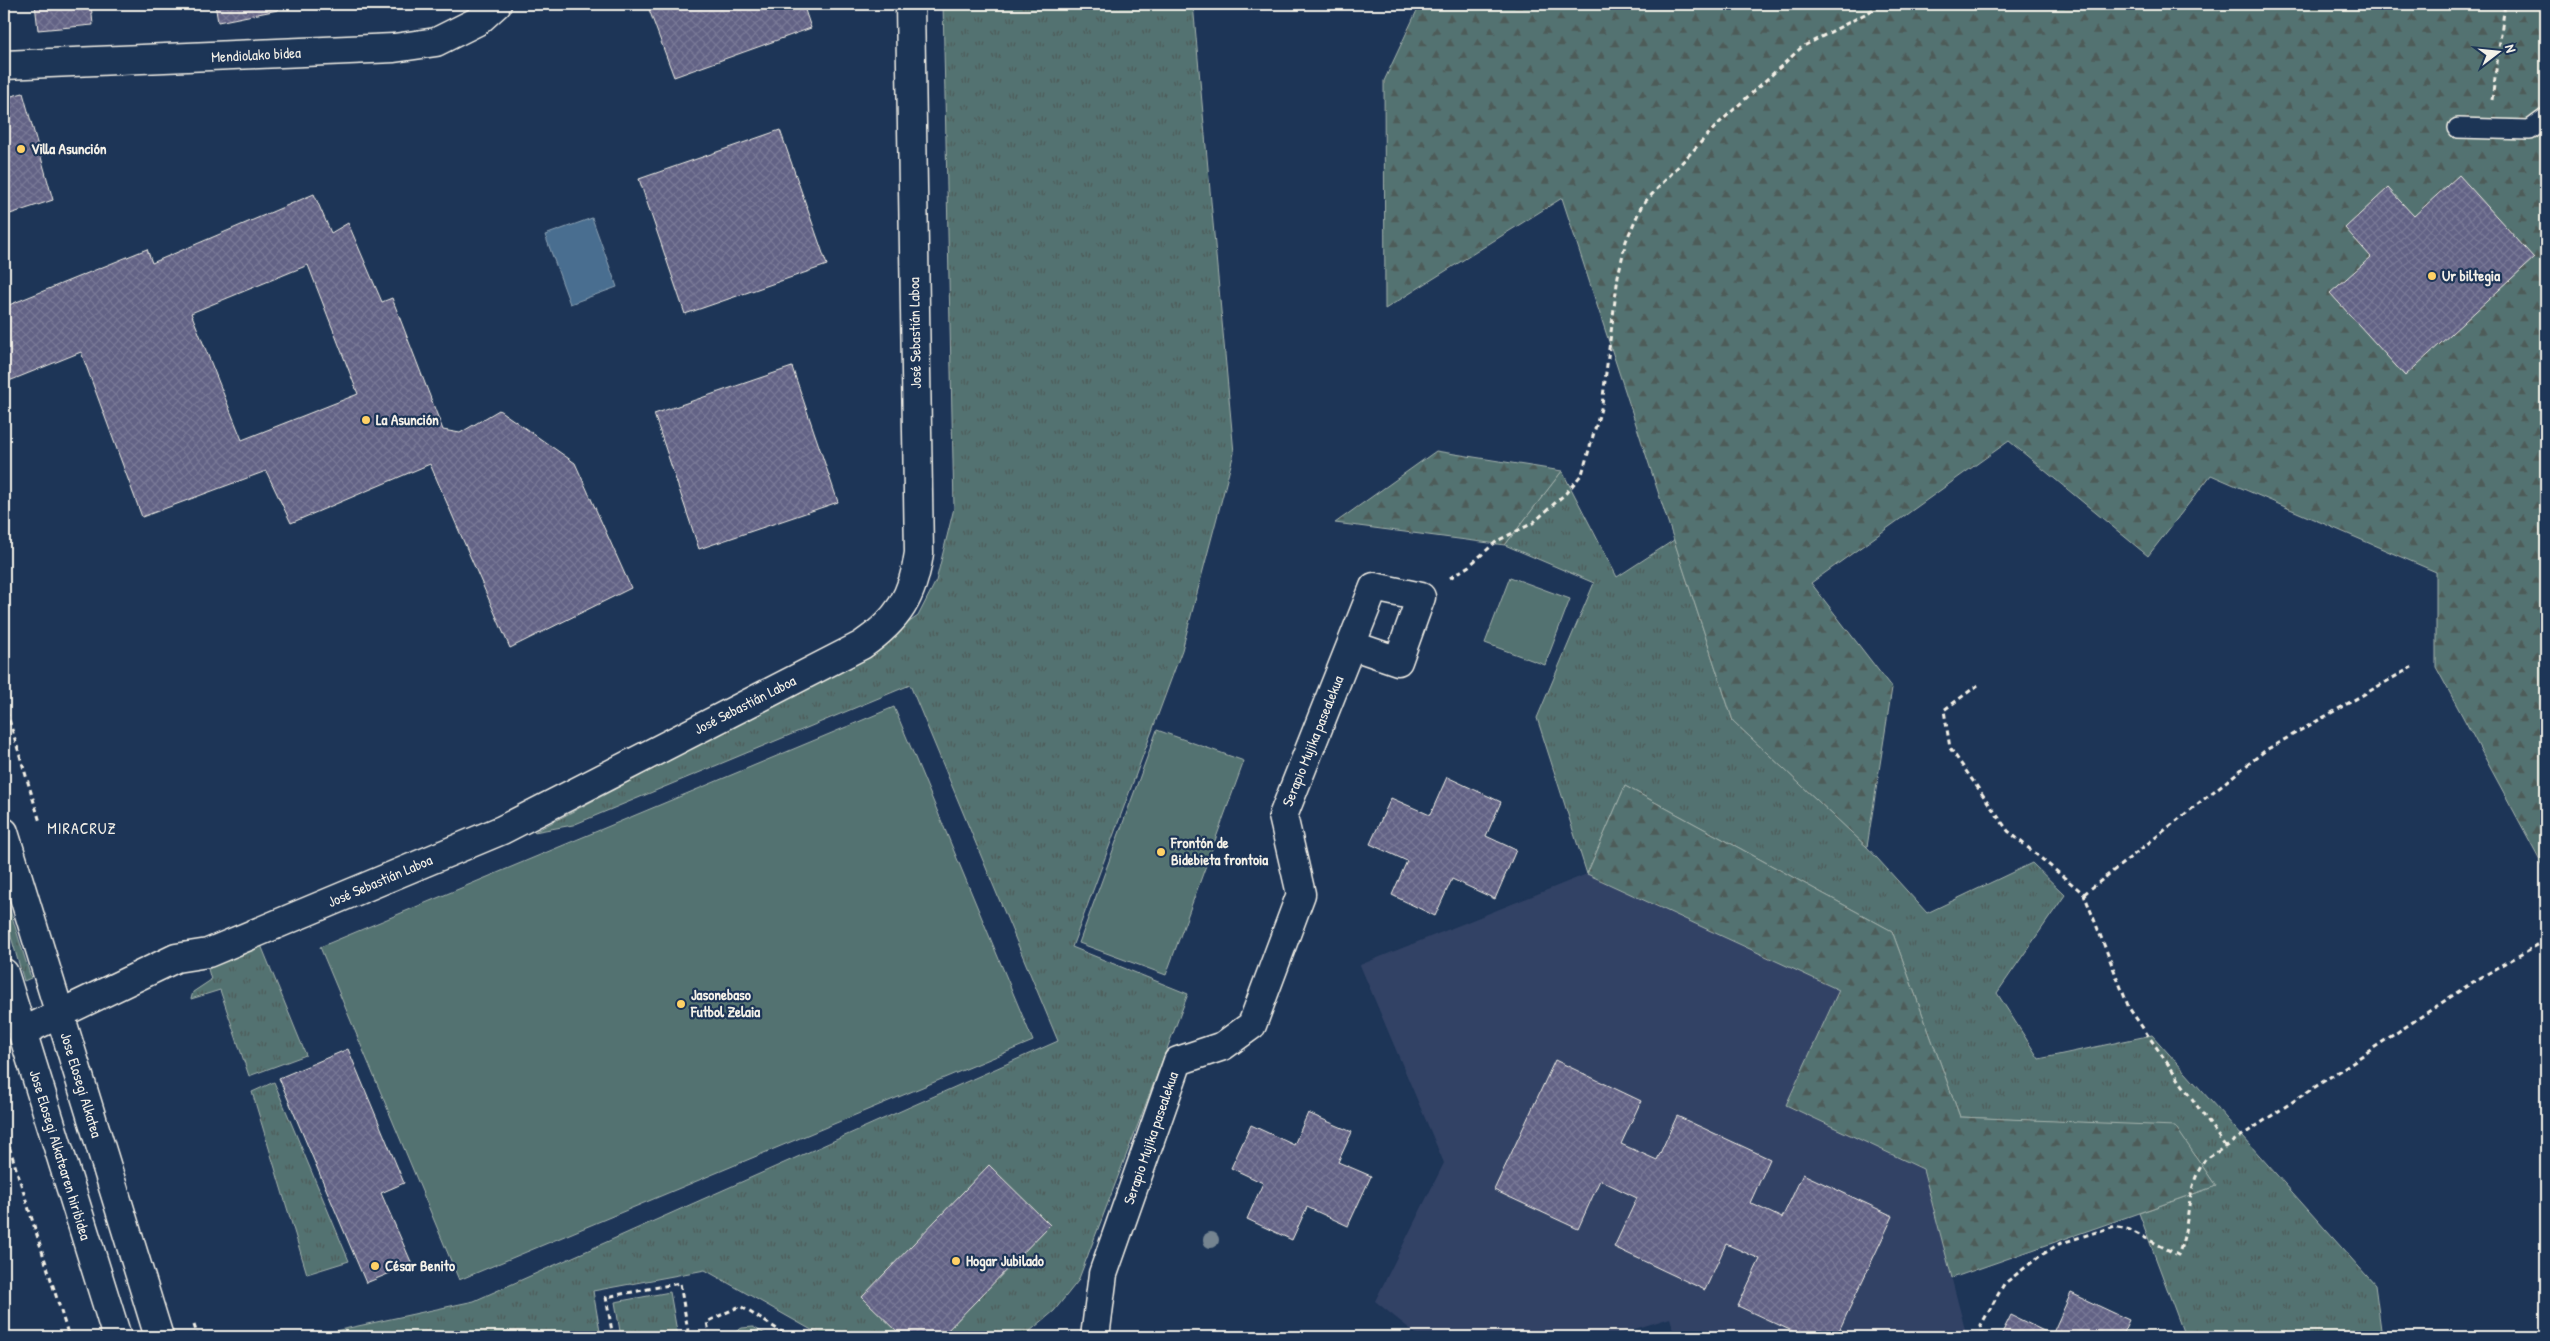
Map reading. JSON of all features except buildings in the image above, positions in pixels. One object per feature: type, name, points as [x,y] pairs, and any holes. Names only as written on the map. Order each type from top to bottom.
[{"type":"street","name":"Mendiolako bidea","points":[[4,65],[394,48],[436,42],[478,21],[497,4]]},
{"type":"street","name":"José Sebastián Laboa","points":[[22,1032],[176,958],[208,953],[502,830],[862,645],[881,632],[897,615],[908,596],[916,575],[920,553],[910,4]]},
{"type":"street","name":"Serapio Mujika pasealekua","points":[[1095,1337],[1103,1274],[1178,1060],[1223,1046],[1252,1026],[1301,894],[1283,816],[1374,587],[1421,597]]},
{"type":"street","points":[[1351,645],[1398,661],[1421,597]]},
{"type":"street","name":"Jose Elosegi Alkatea","points":[[4,832],[159,1337]]},
{"type":"street","name":"Jose Elosegi Alkatearen hiribidea","points":[[4,973],[117,1337]]},
{"type":"lane","points":[[2458,128],[2530,130],[2546,118]]},
{"type":"path","points":[[1421,597],[1469,566],[1497,541],[1533,523],[1566,493],[1582,474],[1602,405],[1614,303],[1626,241],[1642,205],[1718,124],[1802,48],[1884,4]]},
{"type":"path","points":[[2501,130],[2492,105],[2505,4]]},
{"type":"path","points":[[2084,894],[2266,750],[2412,667]]},
{"type":"path","points":[[1978,684],[1944,710],[1950,748],[2008,831],[2084,894],[2129,1008],[2225,1146]]},
{"type":"path","points":[[1983,1337],[1981,1325],[2004,1284],[2040,1256],[2060,1244],[2115,1226],[2130,1230],[2178,1255],[2187,1227],[2195,1174],[2206,1160],[2473,982],[2546,940]]},
{"type":"path","points":[[4,1130],[70,1337]]},
{"type":"path","points":[[613,1337],[606,1297],[680,1284],[689,1337]]},
{"type":"path","points":[[710,1337],[707,1322],[740,1306],[790,1337]]},
{"type":"shaded area","points":[[592,218],[617,287],[570,304],[545,235]]},
{"type":"shaded area","points":[[1587,874],[1839,990],[1787,1105],[1923,1169],[1967,1337],[1676,1337],[1670,1318],[1609,1337],[1420,1337],[1375,1301],[1444,1163],[1360,965]]},
{"type":"green space","points":[[943,4],[1193,4],[1234,453],[1182,650],[1072,947],[1188,994],[1078,1281],[1054,1311],[1023,1337],[824,1337],[705,1270],[593,1291],[601,1337],[307,1337],[474,1301],[1058,1041],[910,685],[573,825],[534,832],[840,670],[918,616],[936,581],[954,508]]},
{"type":"green space","points":[[1420,4],[2546,4],[2546,871],[2436,667],[2436,572],[2211,475],[2148,556],[2009,441],[1811,583],[1892,688],[1867,847],[1733,721],[1562,198],[1385,309],[1384,81]]},
{"type":"green space","points":[[1436,451],[1562,471],[1505,545],[1335,523]]},
{"type":"green space","points":[[1562,471],[1617,577],[1674,540],[1733,721],[1867,847],[1927,913],[2032,863],[2065,895],[1997,993],[2039,1059],[2152,1035],[2375,1285],[2382,1337],[2185,1337],[2139,1213],[2216,1186],[2175,1127],[1960,1117],[1892,931],[1625,786],[1587,874],[1537,718],[1594,583],[1505,545]]},
{"type":"green space","points":[[1510,577],[1570,599],[1545,665],[1485,643]]},
{"type":"green space","name":"Jasonebaso Futbol Zelaia","points":[[894,707],[1033,1041],[459,1280],[320,947]]},
{"type":"green space","name":"Frontón de Bidebieta frontoia","points":[[1157,730],[1244,761],[1166,975],[1079,943]]},
{"type":"green space","points":[[1625,786],[1892,931],[1960,1117],[2175,1126],[2216,1186],[1952,1278],[1923,1169],[1786,1105],[1839,990],[1587,874]]},
{"type":"green space","points":[[4,891],[31,978],[24,981],[4,913]]},
{"type":"green space","points":[[261,945],[306,1055],[249,1076],[220,990],[191,999],[193,992],[211,980],[208,969]]},
{"type":"green space","points":[[274,1082],[349,1261],[307,1274],[252,1092]]},
{"type":"green space","points":[[670,1292],[678,1337],[621,1337],[615,1302]]},
{"type":"green space","points":[[753,1327],[770,1337],[727,1337],[742,1328]]},
{"type":"place","name":"Villa Asunción","points":[[21,149]]},
{"type":"place","name":"Ur biltegia","points":[[2432,276]]},
{"type":"place","name":"La Asunción","points":[[366,420]]},
{"type":"place","name":"Frontón de Bidebieta frontoia","points":[[1161,852]]},
{"type":"place","name":"Jasonebaso Futbol Zelaia","points":[[681,1004]]},
{"type":"place","name":"Hogar Jubilado","points":[[956,1261]]},
{"type":"place","name":"César Benito","points":[[375,1266]]},
{"type":"district","name":"MIRACRUZ","points":[[82,828]]}]
